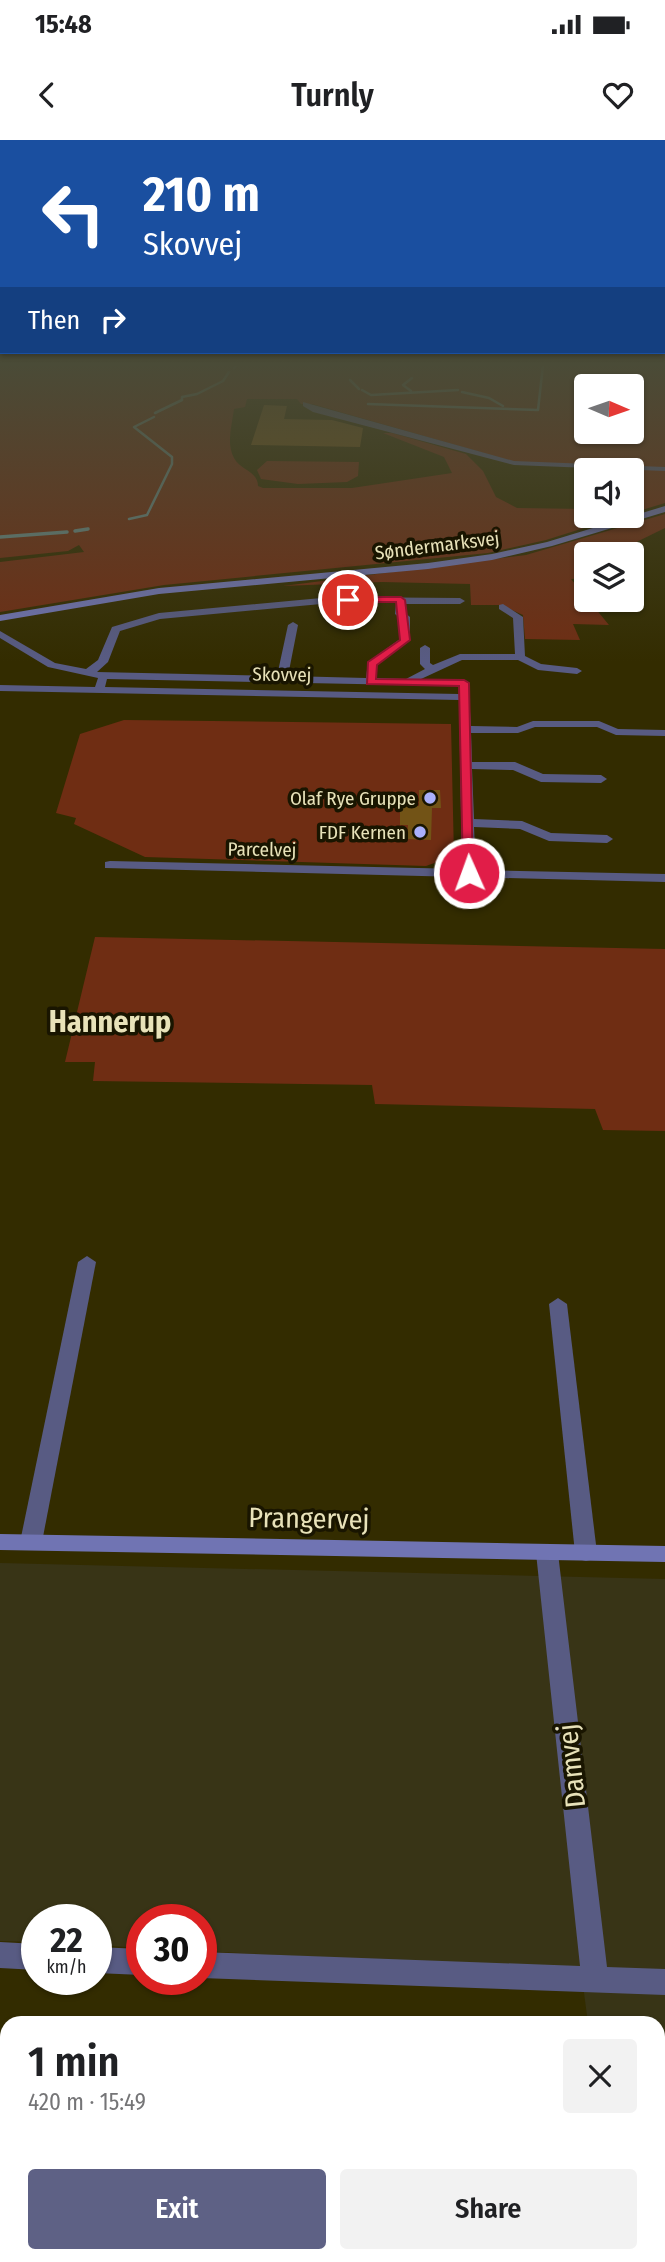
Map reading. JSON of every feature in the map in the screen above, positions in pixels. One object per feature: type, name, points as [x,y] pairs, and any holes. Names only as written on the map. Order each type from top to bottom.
[{"type":"street","points":[[540,464],[665,469]]},
{"type":"street","name":"Søndermarksvej","points":[[0,618],[159,591],[492,557],[549,544],[665,509]]},
{"type":"street","points":[[87,674],[103,662],[116,629],[159,616],[332,600],[460,601]]},
{"type":"street","points":[[371,681],[372,664],[405,640],[401,600]]},
{"type":"street","points":[[503,607],[518,617],[520,657]]},
{"type":"street","name":"Skovvej","points":[[282,680],[293,625]]},
{"type":"street","name":"Skovvej","points":[[0,634],[52,665],[103,677],[464,683],[465,697],[0,688]]},
{"type":"street","points":[[425,648],[425,664],[430,669]]},
{"type":"street","points":[[407,682],[460,657],[520,657],[538,667],[578,671]]},
{"type":"street","points":[[99,690],[103,677]]},
{"type":"street","points":[[465,697],[469,873]]},
{"type":"street","points":[[466,729],[518,730],[533,724],[599,724],[616,732],[665,733]]},
{"type":"street","points":[[466,765],[515,766],[541,778],[601,779]]},
{"type":"street","points":[[468,823],[522,825],[549,837],[607,839]]},
{"type":"street","name":"Parcelvej","points":[[110,865],[665,878]]},
{"type":"street","points":[[31,1542],[86,1262]]},
{"type":"street","points":[[558,1304],[586,1553]]},
{"type":"street","name":"Prangervej","points":[[0,1542],[665,1554]]},
{"type":"street","name":"Damvej","points":[[547,1553],[595,1980]]},
{"type":"street","points":[[0,1955],[21,1956]]},
{"type":"street","points":[[217,1966],[665,1982]]},
{"type":"shaded area","points":[[0,464],[240,464],[255,477],[258,486],[263,488],[352,488],[452,473],[448,464],[476,464],[483,471],[496,497],[517,508],[574,509],[574,528],[584,528],[488,553],[164,585],[0,612],[0,562],[84,552],[79,545],[68,551],[0,558]]},
{"type":"shaded area","points":[[264,464],[359,464],[358,476],[347,482],[298,484],[261,479],[257,470]]},
{"type":"shaded area","points":[[644,464],[665,464],[665,468],[644,467]]},
{"type":"shaded area","points":[[644,470],[665,470],[665,503],[644,509]]},
{"type":"shaded area","points":[[665,514],[665,528],[636,542],[574,542],[574,579],[571,579],[574,583],[574,612],[598,612],[609,625],[573,624],[580,640],[525,639],[523,615],[501,605],[471,605],[470,584],[382,582],[283,586],[526,555],[618,528],[644,528],[644,520]]},
{"type":"shaded area","points":[[124,720],[451,724],[454,856],[426,866],[145,857],[74,824],[76,818],[56,813],[80,734]]},
{"type":"shaded area","points":[[95,937],[665,949],[665,1131],[603,1130],[595,1109],[375,1104],[372,1085],[93,1081],[95,1062],[65,1062]]},
{"type":"shaded area","points":[[0,1563],[665,1579],[665,2016],[587,2016],[581,1970],[217,1952],[217,1904],[126,1904],[126,1947],[112,1946],[112,1904],[21,1904],[21,1942],[0,1941]]},
{"type":"building","points":[[419,790],[440,790],[441,808],[432,808],[431,840],[407,839],[408,825],[400,825],[400,806],[419,806]]},
{"type":"waterway","points":[[129,519],[147,515],[172,464]]},
{"type":"waterway","points":[[75,531],[88,529]]},
{"type":"waterway","points":[[0,537],[67,532]]},
{"type":"place","name":"Olaf Rye Gruppe","points":[[430,798]]},
{"type":"place","name":"FDF Kernen","points":[[420,832]]},
{"type":"district","name":"Hannerup","points":[[110,1022]]},
{"type":"route","points":[[348,600],[401,600],[400,614],[405,617],[405,640],[372,664],[371,681],[464,683],[469,873]]}]
